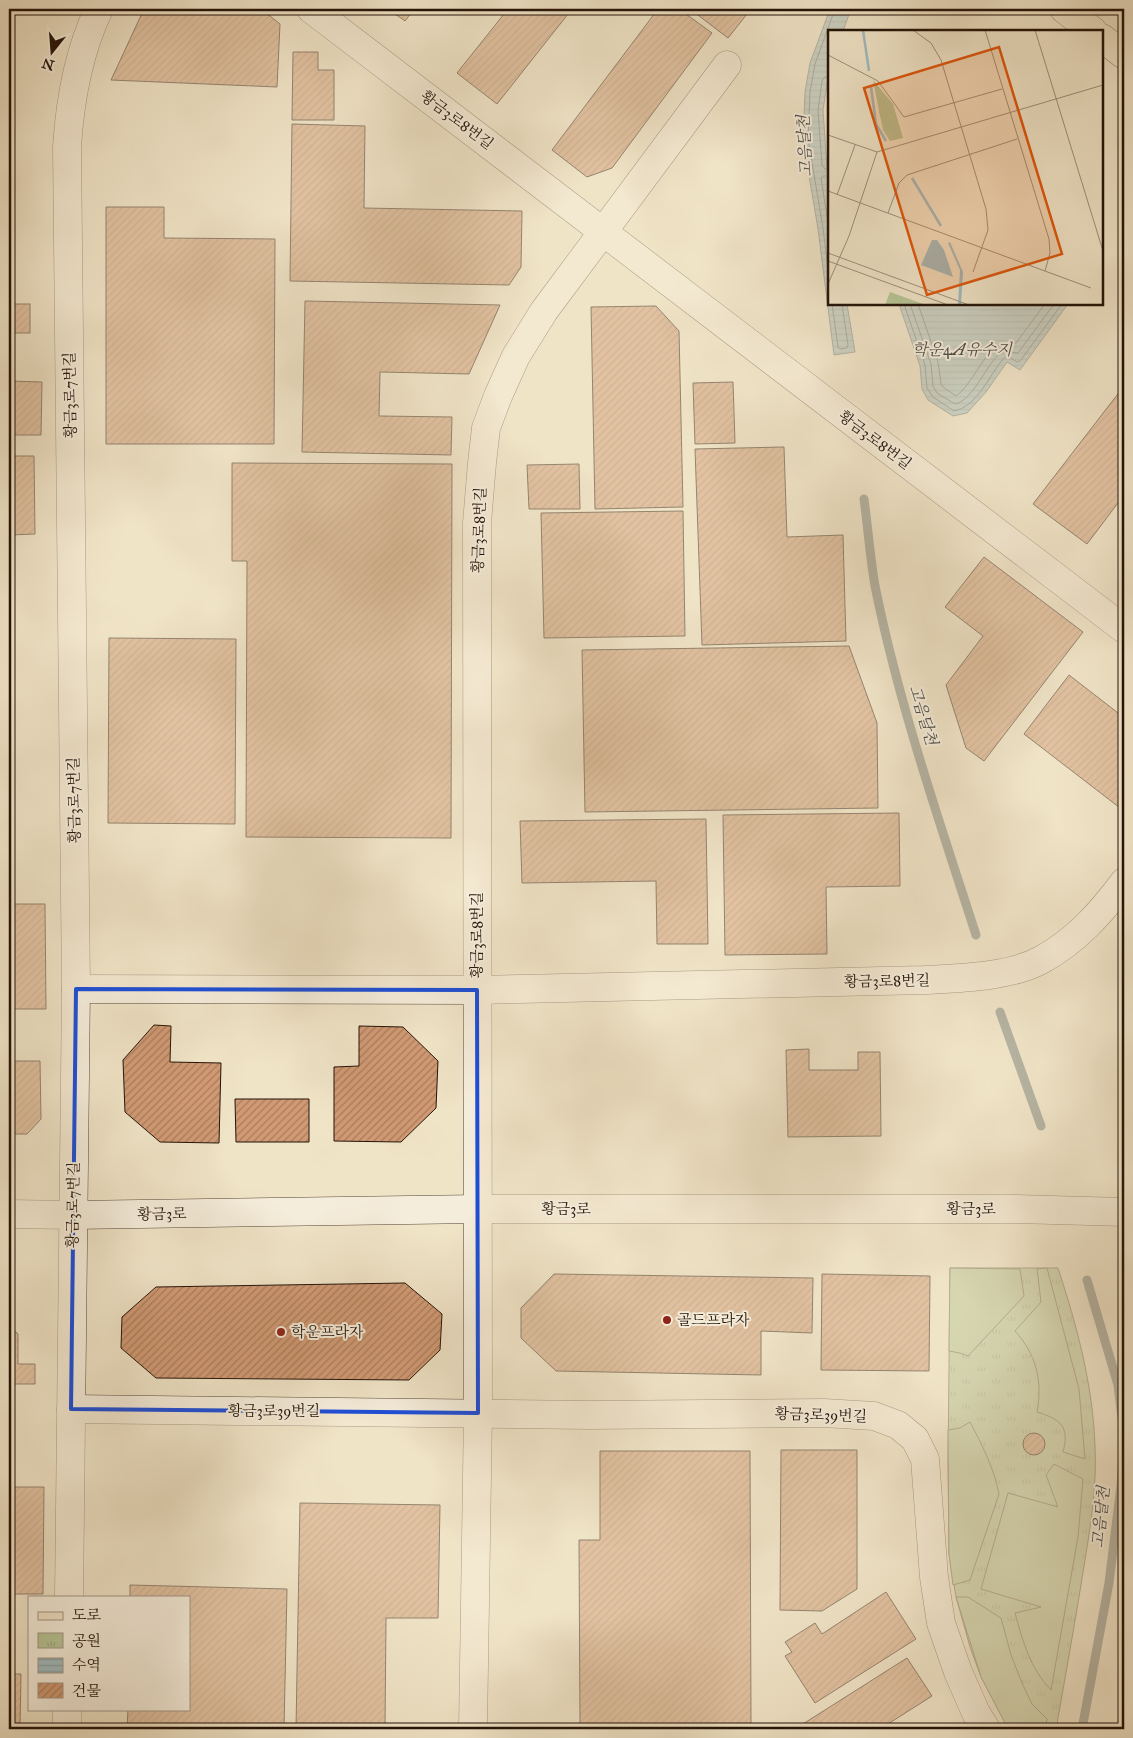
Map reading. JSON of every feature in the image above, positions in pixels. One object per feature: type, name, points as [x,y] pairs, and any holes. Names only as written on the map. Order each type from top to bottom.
[{"type":"main road","points":[[1064,9],[1092,30]]},
{"type":"main road","points":[[1103,39],[1124,55]]},
{"type":"street","name":"황금3로7번길","points":[[69,1596],[76,989],[67,147],[76,73],[88,31],[99,9]]},
{"type":"street","name":"황금3로8번길","points":[[311,9],[1124,629]]},
{"type":"street","name":"황금3로8번길","points":[[727,65],[544,312],[516,356],[486,428],[478,523],[477,990],[925,980],[977,976],[1009,971],[1040,960],[1067,943],[1090,924],[1124,882]]},
{"type":"street","points":[[76,989],[477,990],[478,1413],[472,1729]]},
{"type":"street","name":"황금3로","points":[[9,1214],[73,1215],[478,1209],[1015,1209],[1124,1212]]},
{"type":"street","name":"황금3로39번길","points":[[71,1410],[599,1415],[824,1413],[874,1416],[898,1425],[915,1439],[925,1459],[934,1577],[941,1623],[958,1672],[976,1713],[986,1729]]},
{"type":"street","points":[[67,1710],[67,1729]]},
{"type":"highlighted area","points":[[76,989],[477,990],[478,1413],[71,1409]]},
{"type":"green space","points":[[950,1268],[1058,1268],[1083,1356],[1094,1424],[1094,1489],[1075,1624],[1056,1729],[1009,1729],[981,1677],[970,1647],[956,1597],[949,1554]]},
{"type":"green space","points":[[950,1268],[1020,1269],[1024,1296],[968,1356],[949,1351]]},
{"type":"green space","points":[[1047,1268],[1079,1389],[1085,1459],[1063,1452],[1065,1436],[1061,1425],[1052,1418],[1037,1412],[1039,1390],[1036,1368],[1028,1349],[1015,1331],[1041,1302],[1037,1269]]},
{"type":"green space","points":[[970,1422],[991,1466],[999,1494],[970,1580],[953,1585],[949,1554],[948,1430],[960,1428]]},
{"type":"green space","points":[[1054,1464],[1083,1479],[1078,1537],[1051,1690],[1032,1664],[1015,1613],[1041,1607],[981,1589],[1008,1493],[1058,1507],[1046,1475]]},
{"type":"green space","points":[[956,1597],[968,1597],[1001,1618],[1011,1655],[1022,1683],[1032,1704],[1047,1719],[1045,1729],[1009,1729],[1006,1725],[981,1677]]},
{"type":"water","points":[[830,9],[851,9],[843,30],[828,30],[828,78],[823,110],[828,182],[828,305],[847,305],[855,352],[834,355],[818,229],[803,140],[805,92],[810,63]]},
{"type":"water","name":"학운4A유수지","points":[[899,305],[1067,305],[1020,370],[1007,362],[986,392],[967,413],[953,416],[928,400],[922,389],[920,366]]},
{"type":"building","points":[[144,9],[261,9],[280,24],[277,87],[111,80]]},
{"type":"building","points":[[388,9],[414,9],[405,21]]},
{"type":"building","points":[[508,9],[572,9],[497,104],[457,73]]},
{"type":"building","points":[[658,9],[679,9],[712,33],[612,168],[587,177],[552,150]]},
{"type":"building","points":[[690,9],[751,9],[728,38]]},
{"type":"building","points":[[293,52],[318,52],[318,70],[334,70],[334,120],[292,120]]},
{"type":"building","points":[[292,124],[365,126],[364,208],[522,211],[521,267],[509,285],[290,281]]},
{"type":"building","points":[[106,207],[164,207],[164,238],[275,239],[274,444],[106,444]]},
{"type":"building","points":[[305,301],[500,305],[469,374],[380,372],[379,416],[452,417],[451,455],[302,452]]},
{"type":"building","points":[[9,304],[30,304],[30,333],[9,333]]},
{"type":"building","points":[[656,306],[679,331],[683,507],[595,509],[591,307]]},
{"type":"building","points":[[9,381],[42,382],[41,435],[9,435]]},
{"type":"building","points":[[733,382],[735,443],[695,444],[693,383]]},
{"type":"building","points":[[1124,386],[1124,495],[1087,544],[1033,504]]},
{"type":"building","points":[[784,447],[787,537],[843,535],[846,641],[702,645],[695,449]]},
{"type":"building","points":[[9,456],[34,456],[35,534],[9,535]]},
{"type":"building","points":[[232,463],[452,464],[451,838],[246,837],[247,561],[232,561]]},
{"type":"building","points":[[579,464],[580,509],[529,509],[527,465]]},
{"type":"building","points":[[683,511],[685,636],[544,638],[541,513]]},
{"type":"building","points":[[984,557],[1083,632],[984,761],[966,748],[946,685],[983,636],[945,607]]},
{"type":"building","points":[[109,638],[236,639],[235,824],[108,823]]},
{"type":"building","points":[[849,646],[877,723],[878,808],[585,812],[582,650]]},
{"type":"building","points":[[1069,675],[1122,716],[1124,713],[1124,811],[1024,734]]},
{"type":"building","points":[[899,813],[900,886],[826,887],[827,954],[725,955],[723,815]]},
{"type":"building","points":[[706,819],[708,944],[657,944],[656,881],[522,883],[520,821]]},
{"type":"building","points":[[9,904],[45,904],[46,1009],[9,1009]]},
{"type":"building","points":[[154,1025],[171,1026],[170,1062],[221,1063],[219,1143],[160,1142],[125,1112],[123,1060]]},
{"type":"building","points":[[359,1026],[403,1027],[438,1061],[436,1108],[401,1142],[334,1141],[334,1067],[359,1066]]},
{"type":"building","points":[[809,1049],[809,1070],[858,1070],[858,1052],[880,1052],[881,1136],[788,1137],[786,1050]]},
{"type":"building","points":[[9,1061],[40,1061],[41,1119],[27,1134],[9,1134]]},
{"type":"building","points":[[235,1099],[309,1099],[309,1142],[236,1142]]},
{"type":"building","name":"골드프라자","points":[[554,1274],[813,1278],[812,1333],[761,1331],[761,1375],[556,1371],[521,1338],[521,1308]]},
{"type":"building","points":[[822,1274],[930,1276],[929,1371],[821,1370]]},
{"type":"building","name":"학운프라자","points":[[405,1283],[442,1314],[440,1350],[409,1380],[156,1378],[121,1348],[122,1317],[156,1287]]},
{"type":"building","points":[[9,1325],[18,1334],[18,1364],[35,1364],[35,1384],[9,1384]]},
{"type":"building","points":[[1034,1433],[1042,1436],[1045,1444],[1042,1452],[1034,1455],[1026,1452],[1023,1444],[1026,1436]]},
{"type":"building","points":[[781,1450],[857,1450],[857,1589],[822,1611],[780,1610]]},
{"type":"building","points":[[600,1451],[750,1451],[751,1724],[580,1724],[579,1540],[600,1540]]},
{"type":"building","points":[[9,1487],[44,1487],[43,1594],[9,1594]]},
{"type":"building","points":[[300,1503],[440,1505],[438,1618],[386,1618],[385,1729],[296,1729]]},
{"type":"building","points":[[130,1585],[287,1589],[284,1729],[127,1729],[128,1710],[190,1710],[190,1596],[130,1596]]},
{"type":"building","points":[[886,1592],[916,1639],[815,1703],[785,1656],[792,1652],[785,1642],[815,1623],[822,1634]]},
{"type":"building","points":[[907,1658],[932,1696],[880,1729],[795,1729]]},
{"type":"building","points":[[9,1674],[21,1674],[20,1729],[9,1729]]},
{"type":"waterway","name":"고음달천","points":[[864,499],[875,586],[896,675],[934,805],[976,935]]},
{"type":"waterway","name":"고음달천","points":[[1000,1012],[1041,1126]]},
{"type":"waterway","name":"고음달천","points":[[1082,1729],[1109,1583],[1121,1486],[1124,1434],[1118,1385],[1087,1280]]},
{"type":"place","name":"골드프라자","points":[[667,1320]]},
{"type":"place","name":"학운프라자","points":[[281,1332]]}]
